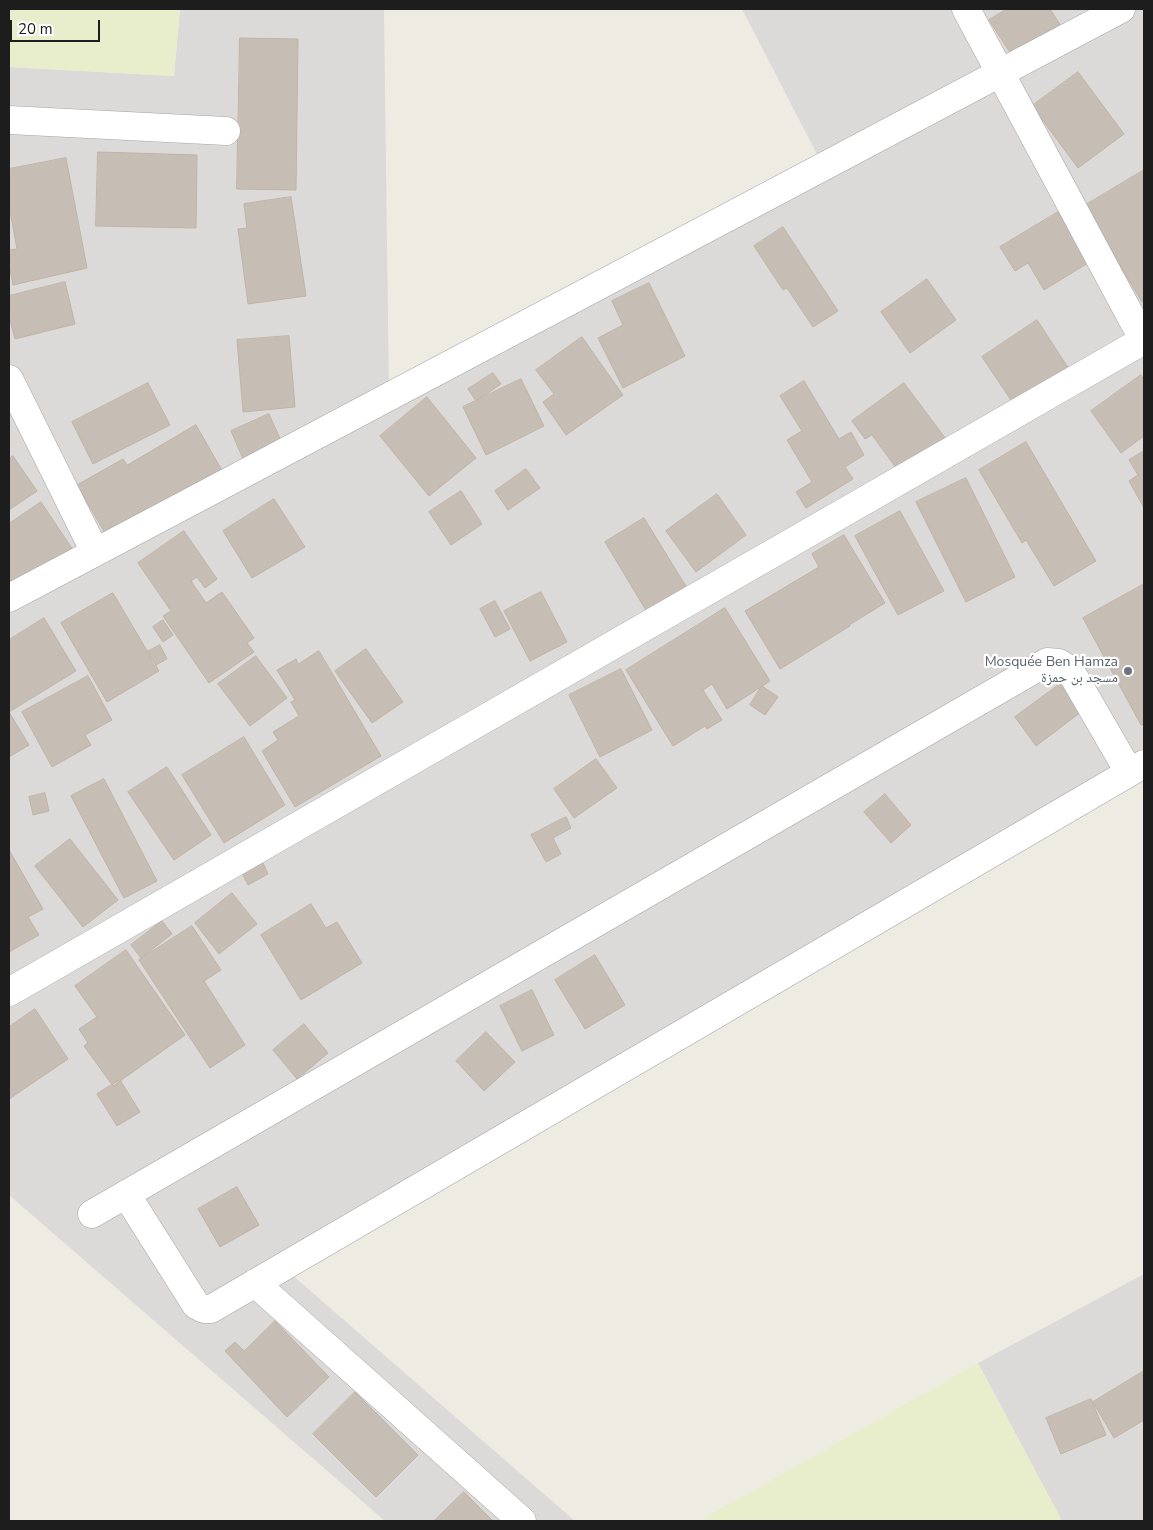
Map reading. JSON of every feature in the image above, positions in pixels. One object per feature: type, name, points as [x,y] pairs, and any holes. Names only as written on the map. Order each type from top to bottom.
[{"type":"street","points":[[9,992],[1144,340],[1137,310],[966,9]]},
{"type":"street","points":[[9,598],[1121,9]]},
{"type":"street","points":[[9,120],[226,131]]},
{"type":"street","points":[[9,379],[95,552]]},
{"type":"street","points":[[92,1214],[126,1194],[1047,662],[1059,663],[1070,670],[1137,768],[211,1309],[204,1309],[196,1305],[126,1194]]},
{"type":"street","points":[[255,1283],[522,1521]]},
{"type":"shaded area","points":[[180,9],[384,9],[389,395],[823,166],[742,9],[1144,9],[1144,764],[283,1267],[575,1521],[385,1521],[9,1195],[9,67],[174,76]]},
{"type":"shaded area","points":[[1144,1274],[1144,1521],[1062,1521],[978,1363]]},
{"type":"green space","points":[[9,9],[180,9],[174,76],[9,67]]},
{"type":"green space","points":[[978,1363],[1062,1521],[699,1521]]},
{"type":"building","points":[[1007,9],[1050,9],[1063,29],[1015,60],[989,20]]},
{"type":"building","points":[[240,38],[298,39],[296,190],[237,189]]},
{"type":"building","points":[[1078,72],[1124,134],[1078,168],[1032,106]]},
{"type":"building","points":[[98,152],[197,155],[196,228],[96,226]]},
{"type":"building","points":[[66,158],[87,268],[13,285],[9,264],[9,250],[17,249],[9,205],[9,169]]},
{"type":"building","points":[[1144,170],[1144,301],[1142,302],[1084,206]]},
{"type":"building","points":[[291,197],[306,296],[248,304],[238,229],[247,228],[244,204]]},
{"type":"building","points":[[1058,212],[1088,263],[1044,290],[1028,263],[1015,271],[1000,247]]},
{"type":"building","points":[[783,227],[838,311],[813,327],[787,288],[783,290],[754,246]]},
{"type":"building","points":[[927,279],[956,320],[910,353],[881,312]]},
{"type":"building","points":[[65,282],[75,324],[15,339],[9,316],[9,296]]},
{"type":"building","points":[[649,283],[685,356],[623,388],[598,338],[623,325],[612,301]]},
{"type":"building","points":[[1037,320],[1069,369],[1015,406],[982,357]]},
{"type":"building","points":[[289,336],[295,407],[243,412],[237,340]]},
{"type":"building","points":[[582,337],[623,395],[566,435],[543,402],[554,394],[536,370]]},
{"type":"building","points":[[493,373],[501,384],[476,401],[468,389]]},
{"type":"building","points":[[1141,375],[1144,380],[1144,436],[1121,453],[1091,411]]},
{"type":"building","points":[[521,379],[544,426],[486,455],[463,407]]},
{"type":"building","points":[[804,381],[839,439],[851,432],[864,455],[845,467],[853,479],[806,508],[796,492],[812,482],[787,440],[802,431],[780,396]]},
{"type":"building","points":[[148,383],[170,425],[93,464],[72,422]]},
{"type":"building","points":[[904,383],[946,439],[900,473],[872,435],[865,439],[852,421]]},
{"type":"building","points":[[427,397],[476,458],[429,496],[380,436]]},
{"type":"building","points":[[269,414],[282,443],[244,461],[231,431]]},
{"type":"building","points":[[196,425],[224,474],[153,516],[148,508],[105,533],[77,485],[123,459],[127,465]]},
{"type":"building","points":[[1026,442],[1096,561],[1054,586],[1026,540],[1022,543],[979,470]]},
{"type":"building","points":[[1144,451],[1144,508],[1129,481],[1138,475],[1129,460]]},
{"type":"building","points":[[13,456],[37,491],[9,510],[9,459]]},
{"type":"building","points":[[526,469],[540,488],[508,510],[495,491]]},
{"type":"building","points":[[966,478],[1015,577],[966,602],[916,502]]},
{"type":"building","points":[[461,491],[482,524],[451,545],[429,512]]},
{"type":"building","points":[[717,494],[746,535],[696,572],[666,531]]},
{"type":"building","points":[[274,499],[305,547],[252,578],[223,531]]},
{"type":"building","points":[[41,502],[75,553],[18,592],[9,580],[9,524]]},
{"type":"building","points":[[900,511],[944,591],[898,615],[855,536]]},
{"type":"building","points":[[644,518],[687,588],[647,612],[605,542]]},
{"type":"building","points":[[184,531],[217,579],[205,588],[197,577],[191,581],[206,603],[222,592],[254,638],[247,643],[254,652],[209,683],[163,616],[171,611],[138,563]]},
{"type":"building","points":[[844,535],[885,603],[780,669],[745,611],[819,567],[812,554]]},
{"type":"building","name":"Mosquée Ben Hamza مسجد بن حمزة","points":[[1144,584],[1144,724],[1141,725],[1083,618]]},
{"type":"building","points":[[541,592],[567,642],[530,661],[504,611]]},
{"type":"building","points":[[113,593],[159,671],[107,702],[61,623]]},
{"type":"building","points":[[495,601],[510,629],[495,637],[480,609]]},
{"type":"building","points":[[725,608],[770,681],[727,709],[712,684],[703,690],[722,720],[707,729],[705,726],[673,746],[626,670]]},
{"type":"building","points":[[44,618],[76,671],[9,712],[9,640]]},
{"type":"building","points":[[163,620],[173,635],[163,642],[153,627]]},
{"type":"building","points":[[160,645],[167,659],[154,666],[147,652]]},
{"type":"building","points":[[366,649],[403,702],[372,723],[335,671]]},
{"type":"building","points":[[319,651],[381,756],[295,807],[262,751],[278,740],[273,732],[299,716],[291,702],[295,700],[277,670],[296,659],[298,664]]},
{"type":"building","points":[[256,656],[287,698],[250,726],[218,684]]},
{"type":"building","points":[[621,669],[652,730],[600,757],[569,695]]},
{"type":"building","points":[[88,676],[112,720],[85,735],[91,745],[52,767],[22,712]]},
{"type":"building","points":[[1060,684],[1081,712],[1036,746],[1015,717]]},
{"type":"building","points":[[762,686],[778,697],[765,715],[750,705]]},
{"type":"building","points":[[9,712],[29,745],[9,757]]},
{"type":"building","points":[[244,737],[285,805],[224,843],[182,775]]},
{"type":"building","points":[[596,759],[617,788],[574,818],[554,789]]},
{"type":"building","points":[[167,767],[211,835],[174,860],[128,792]]},
{"type":"building","points":[[104,779],[157,881],[124,898],[71,796]]},
{"type":"building","points":[[45,793],[49,811],[33,815],[29,797]]},
{"type":"building","points":[[885,794],[911,825],[891,843],[864,812]]},
{"type":"building","points":[[566,817],[571,828],[553,838],[561,854],[546,862],[531,835]]},
{"type":"building","points":[[70,839],[118,900],[83,927],[35,866]]},
{"type":"building","points":[[9,850],[43,909],[28,917],[39,935],[9,952]]},
{"type":"building","points":[[263,863],[268,874],[248,885],[243,875]]},
{"type":"building","points":[[232,893],[257,924],[219,954],[195,923]]},
{"type":"building","points":[[311,904],[326,928],[337,922],[362,963],[301,1000],[261,935]]},
{"type":"building","points":[[162,921],[172,934],[141,958],[131,945]]},
{"type":"building","points":[[192,926],[221,970],[204,981],[245,1045],[210,1068],[139,960]]},
{"type":"building","points":[[126,950],[185,1035],[113,1086],[84,1046],[88,1043],[79,1029],[97,1017],[75,986]]},
{"type":"building","points":[[595,955],[625,1005],[585,1029],[555,980]]},
{"type":"building","points":[[532,990],[554,1035],[522,1051],[500,1006]]},
{"type":"building","points":[[35,1009],[68,1059],[9,1099],[9,1027]]},
{"type":"building","points":[[304,1024],[328,1053],[297,1079],[273,1050]]},
{"type":"building","points":[[486,1032],[515,1062],[484,1091],[456,1061]]},
{"type":"building","points":[[120,1080],[140,1112],[117,1126],[97,1094]]},
{"type":"building","points":[[237,1187],[259,1225],[220,1247],[198,1209]]},
{"type":"building","points":[[275,1321],[329,1377],[287,1417],[225,1351],[235,1342],[244,1351]]},
{"type":"building","points":[[1144,1371],[1144,1420],[1114,1438],[1093,1402]]},
{"type":"building","points":[[355,1392],[418,1455],[376,1497],[313,1434]]},
{"type":"building","points":[[1091,1399],[1106,1435],[1061,1454],[1046,1418]]},
{"type":"building","points":[[464,1492],[493,1521],[434,1521]]},
{"type":"place","name":"Mosquée Ben Hamza مسجد بن حمزة","points":[[1128,671]]}]
